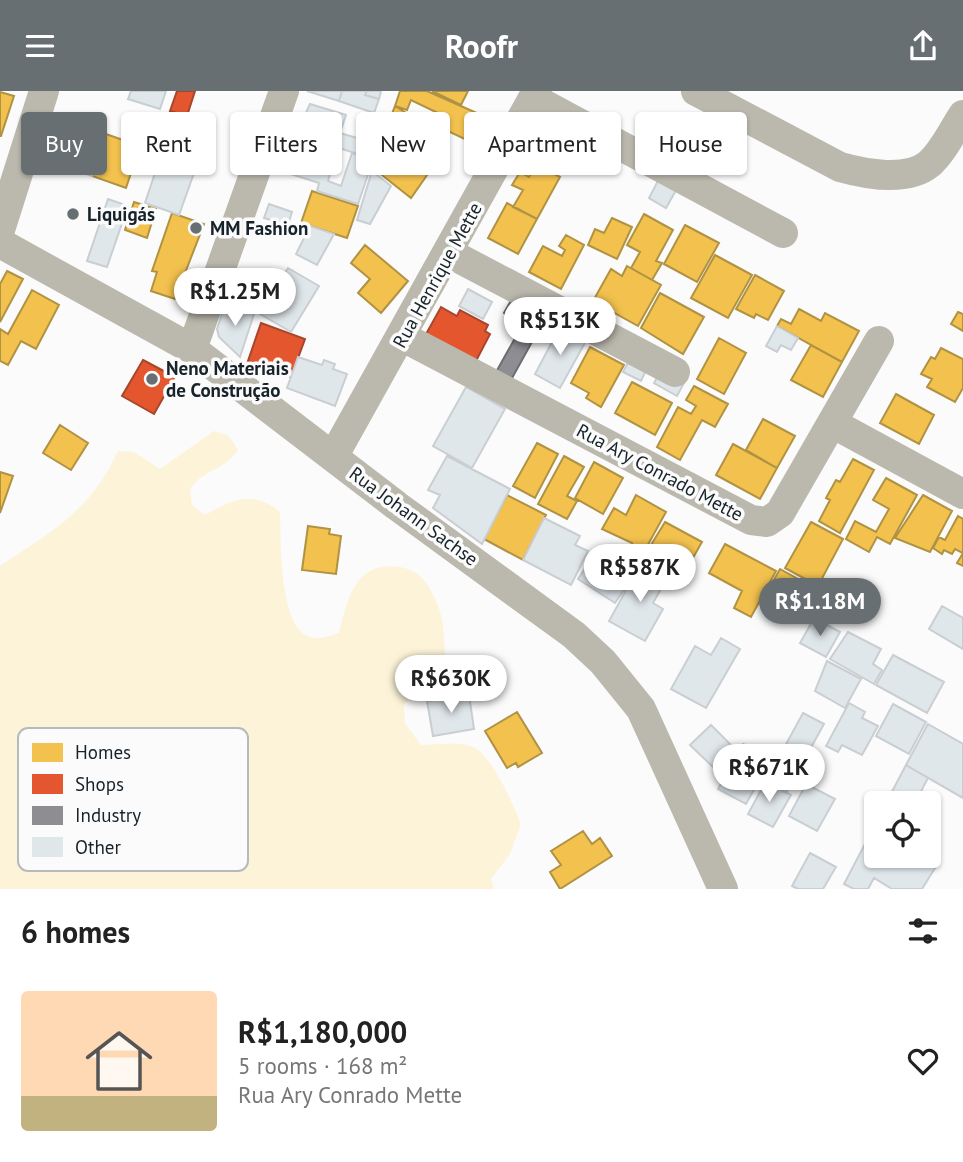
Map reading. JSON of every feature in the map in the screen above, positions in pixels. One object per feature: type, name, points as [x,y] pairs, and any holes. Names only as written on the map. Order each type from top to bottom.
[{"type":"street","points":[[0,230],[44,91]]},
{"type":"street","points":[[192,349],[285,91]]},
{"type":"street","points":[[696,91],[840,167],[855,171],[910,174],[930,163],[963,115]]},
{"type":"street","points":[[536,95],[783,233]]},
{"type":"street","name":"Rua Henrique Mette","points":[[333,457],[403,337],[536,95]]},
{"type":"street","name":"Rua Johann Sachse","points":[[0,243],[192,349],[333,457],[555,618],[610,670],[641,709],[723,889]]},
{"type":"street","points":[[449,253],[676,372]]},
{"type":"street","name":"Rua Ary Conrado Mette","points":[[403,337],[751,520],[766,522],[780,513],[879,341]]},
{"type":"street","points":[[832,423],[963,494]]},
{"type":"shaded area","points":[[214,431],[229,436],[238,450],[190,489],[192,505],[205,515],[233,501],[252,499],[270,505],[280,512],[286,598],[298,628],[307,636],[319,638],[339,633],[350,595],[363,576],[372,570],[399,567],[414,572],[424,580],[438,606],[442,622],[446,676],[404,704],[405,723],[421,745],[453,743],[471,746],[494,768],[521,824],[510,854],[491,879],[494,889],[0,889],[0,566],[53,530],[82,505],[107,472],[118,451],[134,452],[160,469]]},
{"type":"building: Homes","points":[[400,91],[427,91],[475,112],[464,112],[464,139],[450,132],[450,112],[436,112],[411,100],[407,110],[395,106]]},
{"type":"building: Homes","points":[[432,91],[468,91],[461,105]]},
{"type":"building: Homes","points":[[0,92],[14,96],[1,136],[0,136]]},
{"type":"building: Homes","points":[[395,106],[405,112],[393,112]]},
{"type":"building: Homes","points":[[107,134],[121,139],[121,175],[130,175],[126,188],[92,176],[107,175]]},
{"type":"building: Homes","points":[[382,175],[427,175],[411,198]]},
{"type":"building: Homes","points":[[518,175],[560,177],[537,219],[513,207],[523,190],[512,185]]},
{"type":"building: Homes","points":[[312,191],[358,206],[347,238],[301,223]]},
{"type":"building: Homes","points":[[134,202],[156,209],[147,238],[125,230]]},
{"type":"building: Homes","points":[[507,203],[537,219],[518,254],[488,238]]},
{"type":"building: Homes","points":[[172,213],[204,224],[175,299],[151,291],[157,272],[152,271]]},
{"type":"building: Homes","points":[[644,214],[673,230],[656,261],[662,263],[652,280],[631,268],[640,252],[627,245]]},
{"type":"building: Homes","points":[[612,218],[632,227],[617,259],[588,245],[595,229],[604,233]]},
{"type":"building: Homes","points":[[685,225],[719,243],[697,282],[664,264]]},
{"type":"building: Homes","points":[[566,235],[584,245],[561,289],[529,272],[543,246],[562,256],[565,250],[559,246]]},
{"type":"building: Homes","points":[[365,245],[408,281],[381,313],[358,293],[370,279],[351,263]]},
{"type":"building: Homes","points":[[715,255],[752,275],[728,318],[691,298]]},
{"type":"building: Homes","points":[[627,266],[661,285],[638,326],[593,301],[611,269],[622,276]]},
{"type":"building: Homes","points":[[7,271],[23,279],[0,322],[0,284]]},
{"type":"building: Homes","points":[[755,275],[784,291],[768,320],[756,314],[754,318],[736,309]]},
{"type":"building: Homes","points":[[32,290],[59,305],[36,349],[21,341],[8,365],[0,361],[0,329],[8,334]]},
{"type":"building: Homes","points":[[660,293],[704,317],[683,354],[641,328]]},
{"type":"building: Homes","points":[[799,309],[821,321],[825,313],[859,331],[842,362],[777,326],[781,319],[791,324]]},
{"type":"building: Homes","points":[[958,312],[963,314],[963,331],[951,324]]},
{"type":"building: Homes","points":[[719,338],[746,353],[724,394],[697,379]]},
{"type":"building: Homes","points":[[811,345],[842,362],[823,397],[791,380]]},
{"type":"building: Homes","points":[[590,347],[624,365],[601,407],[586,398],[589,393],[571,383]]},
{"type":"building: Homes","points":[[941,348],[963,359],[963,388],[955,402],[927,387],[932,379],[921,374],[931,357],[935,359]]},
{"type":"building: Homes","points":[[632,382],[672,403],[655,435],[615,413]]},
{"type":"building: Homes","points":[[694,386],[728,404],[715,427],[702,420],[680,460],[657,447],[678,407],[691,414],[696,406],[686,400]]},
{"type":"building: Homes","points":[[896,394],[934,415],[919,444],[880,423]]},
{"type":"building: Homes","points":[[763,419],[795,436],[777,468],[746,450]]},
{"type":"building: Homes","points":[[60,425],[88,443],[71,470],[43,453]]},
{"type":"building: Homes","points":[[537,443],[558,454],[535,498],[513,486]]},
{"type":"building: Homes","points":[[733,444],[777,468],[760,499],[716,475]]},
{"type":"building: Homes","points":[[564,456],[584,467],[567,496],[577,501],[567,519],[538,504]]},
{"type":"building: Homes","points":[[853,459],[874,470],[840,533],[819,521],[830,500],[826,498],[836,480],[840,482]]},
{"type":"building: Homes","points":[[594,462],[623,478],[603,514],[575,498]]},
{"type":"building: Homes","points":[[0,472],[13,476],[0,513]]},
{"type":"building: Homes","points":[[886,478],[917,495],[890,544],[877,537],[869,552],[846,539],[855,521],[876,532],[889,509],[873,500]]},
{"type":"building: Homes","points":[[507,495],[546,515],[523,560],[484,539]]},
{"type":"building: Homes","points":[[636,495],[666,512],[640,559],[627,551],[632,543],[602,529],[614,508],[626,515]]},
{"type":"building: Homes","points":[[923,495],[952,511],[930,552],[895,538]]},
{"type":"building: Homes","points":[[958,516],[963,519],[963,553],[955,549],[952,554],[944,550],[942,554],[933,548],[939,537],[945,540]]},
{"type":"building: Homes","points":[[665,522],[702,542],[686,570],[681,567],[673,582],[640,563]]},
{"type":"building: Homes","points":[[811,522],[843,539],[818,586],[785,568]]},
{"type":"building: Homes","points":[[308,526],[330,529],[329,534],[341,536],[336,574],[302,570]]},
{"type":"building: Homes","points":[[725,544],[776,571],[751,617],[734,608],[742,591],[709,573]]},
{"type":"building: Homes","points":[[963,553],[963,566],[957,563]]},
{"type":"building: Homes","points":[[780,569],[807,584],[794,607],[767,592]]},
{"type":"building: Homes","points":[[517,712],[542,753],[518,767],[516,763],[507,768],[485,731]]},
{"type":"building: Homes","points":[[583,831],[592,844],[600,838],[612,856],[560,889],[550,872],[561,865],[551,851]]},
{"type":"building: Shops","points":[[177,91],[195,91],[188,112],[170,111]]},
{"type":"building: Shops","points":[[441,307],[457,316],[460,310],[488,325],[485,331],[490,334],[476,361],[426,334]]},
{"type":"building: Shops","points":[[261,323],[305,339],[291,377],[248,361]]},
{"type":"building: Shops","points":[[143,360],[175,377],[154,414],[122,396]]},
{"type":"building: Industry","points":[[514,295],[548,313],[511,380],[496,372],[523,324],[504,313]]},
{"type":"building: Other","points":[[131,91],[166,91],[160,109],[128,99]]},
{"type":"building: Other","points":[[307,91],[342,91],[339,101]]},
{"type":"building: Other","points":[[342,91],[367,91],[365,95],[379,99],[374,112],[339,101]]},
{"type":"building: Other","points":[[367,91],[381,91],[379,99],[365,95]]},
{"type":"building: Other","points":[[310,104],[336,112],[306,112]]},
{"type":"building: Other","points":[[342,134],[356,138],[356,153],[342,149]]},
{"type":"building: Other","points":[[352,153],[356,154],[356,175],[368,175],[358,204],[317,191],[319,183],[294,175],[330,175],[328,181],[341,186]]},
{"type":"building: Other","points":[[154,175],[193,175],[179,215],[145,203]]},
{"type":"building: Other","points":[[371,175],[377,175],[391,186],[370,224],[357,220]]},
{"type":"building: Other","points":[[661,175],[679,185],[666,208],[649,198]]},
{"type":"building: Other","points":[[108,199],[128,206],[107,267],[87,261]]},
{"type":"building: Other","points":[[269,204],[292,212],[288,225],[264,218]]},
{"type":"building: Other","points":[[310,226],[334,234],[317,265],[296,254]]},
{"type":"building: Other","points":[[288,268],[319,286],[291,332],[260,314]]},
{"type":"building: Other","points":[[468,289],[492,302],[483,319],[459,306]]},
{"type":"building: Other","points":[[225,305],[254,314],[240,357],[219,337],[217,329]]},
{"type":"building: Other","points":[[777,326],[798,338],[791,350],[781,345],[777,352],[766,346]]},
{"type":"building: Other","points":[[560,327],[586,341],[560,388],[535,374]]},
{"type":"building: Other","points":[[632,355],[649,364],[641,381],[623,372]]},
{"type":"building: Other","points":[[298,357],[322,365],[324,360],[335,364],[333,369],[347,374],[335,406],[287,388]]},
{"type":"building: Other","points":[[661,370],[684,383],[677,396],[654,383]]},
{"type":"building: Other","points":[[466,387],[505,409],[472,468],[433,446]]},
{"type":"building: Other","points":[[447,456],[510,489],[482,544],[433,508],[440,495],[428,490]]},
{"type":"building: Other","points":[[544,518],[580,536],[575,545],[588,551],[571,585],[523,560]]},
{"type":"building: Other","points":[[593,557],[630,581],[615,603],[578,579]]},
{"type":"building: Other","points":[[640,565],[666,580],[653,603],[663,609],[645,641],[609,621]]},
{"type":"building: Other","points":[[942,606],[963,618],[963,649],[929,629]]},
{"type":"building: Other","points":[[814,618],[840,632],[826,657],[800,643]]},
{"type":"building: Other","points":[[848,632],[881,649],[873,664],[882,670],[874,684],[830,659]]},
{"type":"building: Other","points":[[721,638],[740,649],[706,708],[671,689],[695,646],[711,655]]},
{"type":"building: Other","points":[[893,655],[944,682],[927,713],[876,685]]},
{"type":"building: Other","points":[[827,661],[861,679],[845,708],[815,691]]},
{"type":"building: Other","points":[[469,695],[474,729],[433,736],[427,701]]},
{"type":"building: Other","points":[[849,703],[865,712],[862,718],[878,726],[862,755],[842,745],[838,752],[826,746]]},
{"type":"building: Other","points":[[893,704],[926,722],[909,754],[876,736]]},
{"type":"building: Other","points":[[803,713],[824,724],[786,793],[766,781]]},
{"type":"building: Other","points":[[928,724],[963,744],[963,798],[906,765]]},
{"type":"building: Other","points":[[711,725],[734,748],[714,768],[690,745]]},
{"type":"building: Other","points":[[743,744],[771,759],[746,804],[718,789]]},
{"type":"building: Other","points":[[906,765],[928,778],[921,791],[892,791]]},
{"type":"building: Other","points":[[766,781],[791,795],[773,827],[748,814]]},
{"type":"building: Other","points":[[806,784],[835,799],[817,831],[789,816]]},
{"type":"building: Other","points":[[864,846],[864,868],[935,868],[922,889],[892,889],[874,878],[868,889],[854,889],[844,884]]},
{"type":"building: Other","points":[[810,853],[836,867],[823,889],[798,889],[792,886]]},
{"type":"place","name":"Liquigás","points":[[73,214]]},
{"type":"place","name":"MM Fashion","points":[[196,228]]},
{"type":"place","name":"Neno Materiais de Construção","points":[[152,379]]}]
